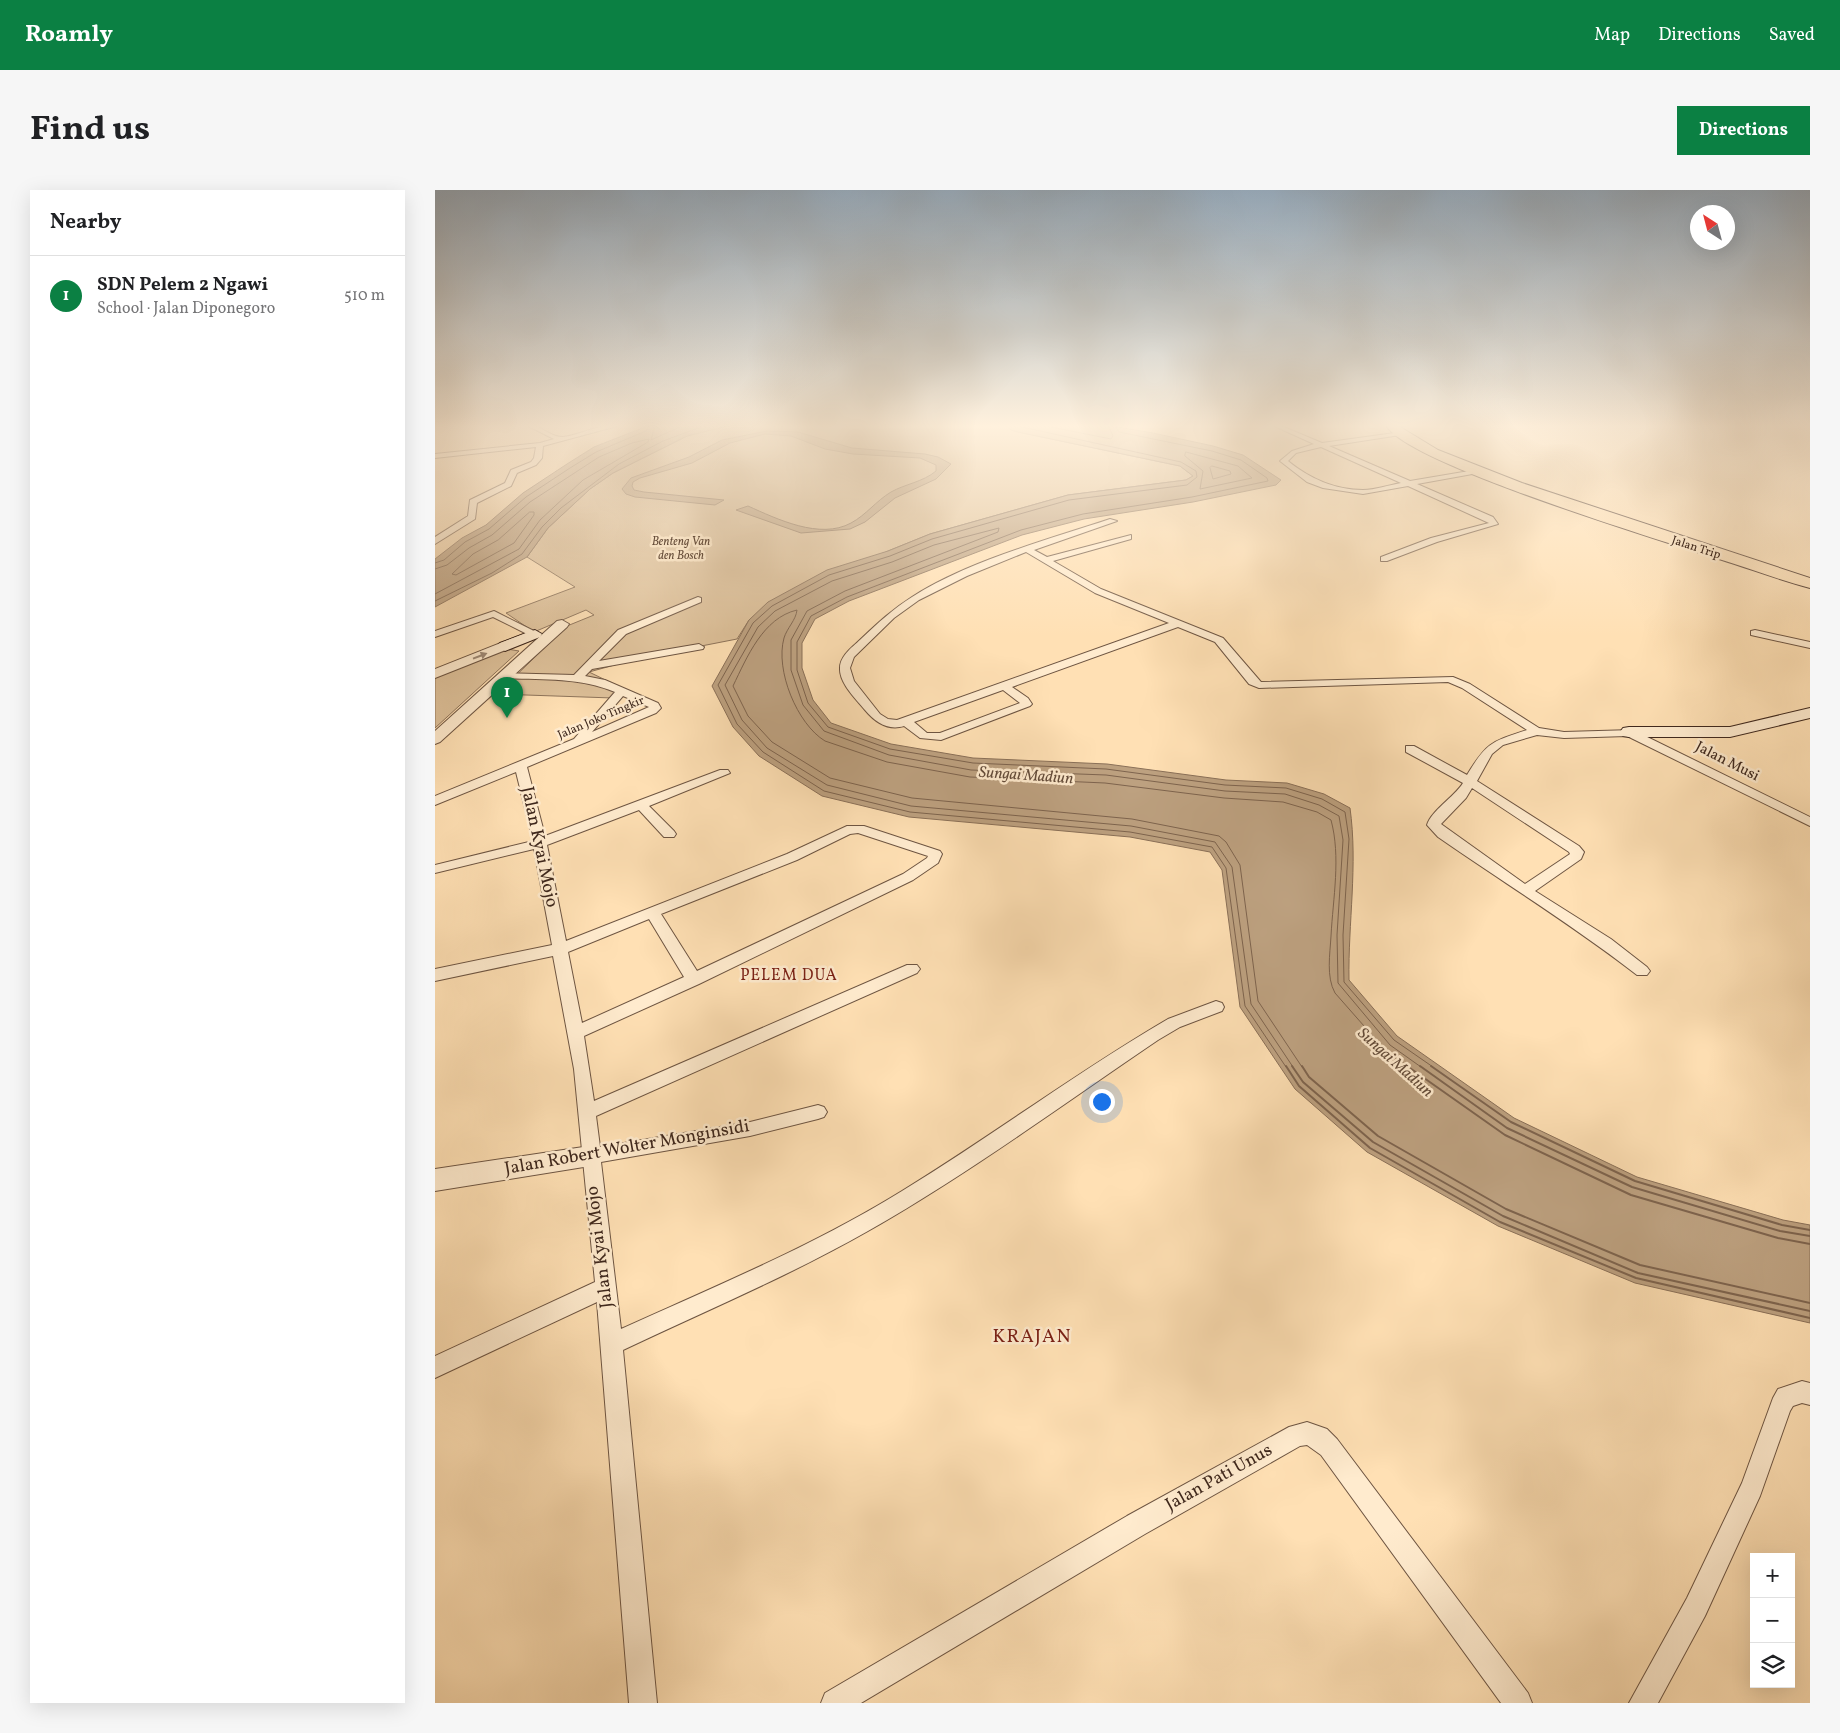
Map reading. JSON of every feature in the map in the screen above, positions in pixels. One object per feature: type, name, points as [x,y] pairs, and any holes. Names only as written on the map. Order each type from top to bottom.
[{"type":"highway","name":"Jalan Trip","points":[[1545,496],[1757,568],[1810,582]]},
{"type":"main road","points":[[505,646],[535,634]]},
{"type":"main road","points":[[1629,732],[1730,732],[1767,726],[1810,712]]},
{"type":"street","points":[[435,541],[472,517],[473,502],[485,496]]},
{"type":"street","points":[[1384,559],[1419,545],[1494,524],[1490,519],[1435,496]]},
{"type":"street","points":[[1113,521],[1027,549],[964,574],[915,598],[891,616],[849,656],[845,668],[849,682],[876,716],[885,722],[898,724],[1006,687],[1177,624]]},
{"type":"street","points":[[1047,560],[1128,537]]},
{"type":"street","points":[[1027,549],[1098,591],[1177,624],[1205,632],[1219,640],[1253,682],[1259,685],[1449,679],[1466,686],[1536,732]]},
{"type":"street","points":[[577,678],[622,632],[698,600]]},
{"type":"street","points":[[435,634],[494,614],[535,634],[562,624],[435,739]]},
{"type":"street","points":[[1755,633],[1810,645]]},
{"type":"street","points":[[435,674],[505,646],[521,648],[529,652]]},
{"type":"street","points":[[590,666],[699,647]]},
{"type":"street","name":"Jalan Joko Tingkir","points":[[435,801],[652,712],[655,708],[654,704],[601,682],[577,678],[505,675]]},
{"type":"street","points":[[907,722],[924,736],[941,737],[1026,704],[1024,700],[1006,687]]},
{"type":"street","points":[[577,743],[622,690]]},
{"type":"street","points":[[1629,732],[1564,735],[1536,732],[1499,744],[1487,752],[1462,796],[1435,821],[1434,825],[1443,834],[1525,891],[1606,943],[1642,971]]},
{"type":"street","name":"Jalan Musi","points":[[1629,732],[1810,822]]},
{"type":"street","points":[[1410,750],[1471,783],[1577,852],[1572,859],[1525,891]]},
{"type":"street","name":"Jalan Kyai Mojo","points":[[521,766],[540,843],[560,949],[575,1033],[586,1112],[612,1344],[643,1703]]},
{"type":"street","points":[[435,869],[540,843],[724,773]]},
{"type":"street","points":[[641,805],[669,834]]},
{"type":"street","points":[[435,975],[560,949],[792,857],[847,830],[859,829],[935,854],[933,860],[908,877],[694,980],[575,1033]]},
{"type":"street","points":[[653,913],[694,980]]},
{"type":"street","points":[[586,1112],[729,1051],[912,968]]},
{"type":"street","points":[[612,1344],[809,1253],[853,1230],[909,1197],[1151,1036],[1174,1023],[1216,1007]]},
{"type":"street","name":"Jalan Robert Wolter Monginsidi","points":[[435,1180],[590,1156],[749,1128],[818,1112]]},
{"type":"street","points":[[435,1367],[605,1288]]},
{"type":"street","points":[[1643,1703],[1696,1607],[1753,1488],[1781,1406],[1786,1397],[1803,1392],[1810,1394]]},
{"type":"street","name":"Jalan Pati Unus","points":[[835,1703],[1135,1525],[1297,1434],[1306,1433],[1314,1434],[1329,1447],[1518,1703]]},
{"type":"green space","name":"Benteng Van den Bosch","points":[[583,496],[1066,496],[930,534],[888,551],[749,620],[737,639],[640,658],[589,672],[622,688],[613,698],[497,694],[567,626],[594,615],[586,610],[534,632],[506,613],[575,587],[527,557],[548,528]]},
{"type":"green space","points":[[507,649],[519,651],[435,728],[435,678]]},
{"type":"water","points":[[520,496],[583,496],[548,528],[527,557],[435,607],[435,559],[462,538],[486,525]]},
{"type":"water","points":[[631,496],[680,496],[724,500],[715,505]]},
{"type":"water","points":[[886,496],[900,496],[865,522],[850,529],[801,533],[736,510],[748,506],[785,522],[812,529],[826,529],[839,528],[851,523]]},
{"type":"water","name":"Sungai Madiun","points":[[1066,496],[1224,496],[1084,519],[1022,535],[849,601],[815,619],[802,643],[802,668],[813,700],[831,723],[891,744],[973,758],[1107,764],[1226,780],[1287,783],[1324,794],[1350,808],[1353,872],[1349,980],[1397,1036],[1514,1118],[1637,1177],[1783,1220],[1810,1225],[1810,1323],[1635,1283],[1498,1226],[1367,1152],[1295,1089],[1240,1007],[1222,870],[1210,852],[1130,837],[909,817],[822,796],[759,756],[733,727],[712,686],[749,620],[768,602],[827,570],[888,551],[930,534]]},
{"type":"place","name":"SDN Pelem 2 Ngawi","points":[[507,718]]},
{"type":"district","name":"PELEM DUA","points":[[789,976]]},
{"type":"district","name":"KRAJAN","points":[[1032,1337]]}]
